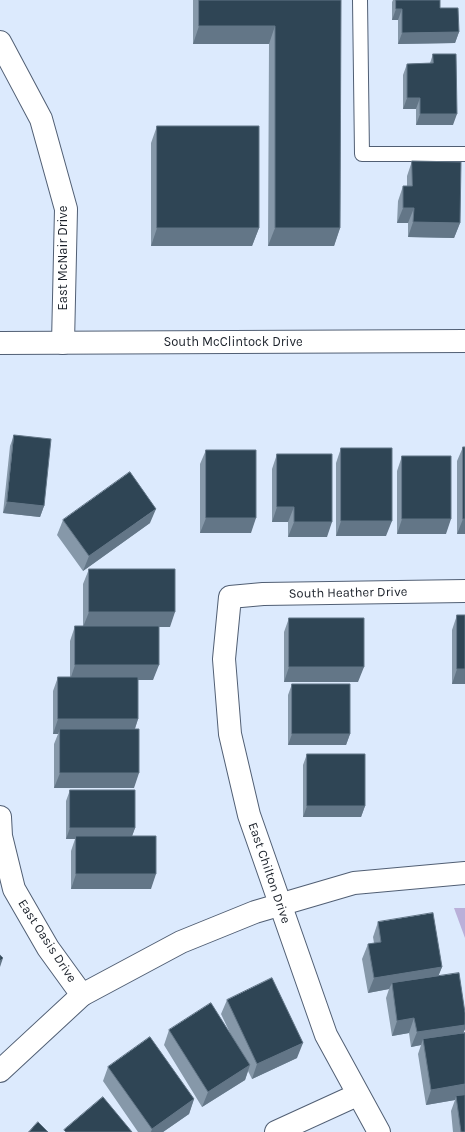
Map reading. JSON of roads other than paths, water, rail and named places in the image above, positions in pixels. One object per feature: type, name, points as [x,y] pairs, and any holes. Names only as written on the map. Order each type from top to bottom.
[{"type":"street","name":"East McNair Drive","points":[[0,42],[40,119],[66,209],[62,343]]},
{"type":"street","name":"South McClintock Drive","points":[[0,343],[465,341]]},
{"type":"street","name":"South Heather Drive","points":[[230,597],[263,594],[465,592]]},
{"type":"street","name":"East Chilton Drive","points":[[230,597],[224,659],[230,734],[249,815],[326,1035],[379,1132]]},
{"type":"street","name":"East Oasis Drive","points":[[0,830],[14,889],[48,948],[82,995]]},
{"type":"street","points":[[0,1071],[82,995],[181,942],[255,912],[354,883],[465,874]]},
{"type":"street","points":[[276,1132],[357,1094]]},
{"type":"lane","points":[[360,0],[362,154],[465,154]]}]
